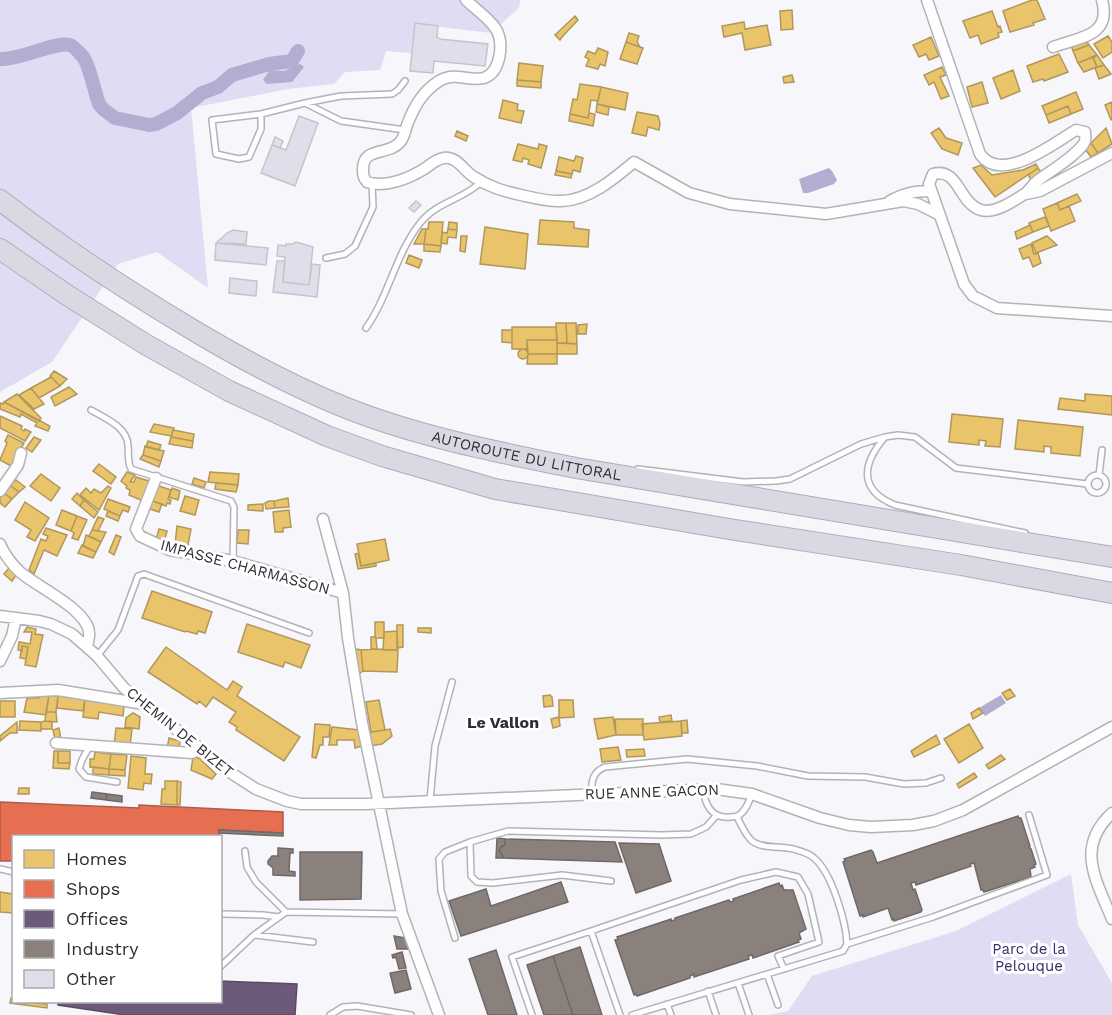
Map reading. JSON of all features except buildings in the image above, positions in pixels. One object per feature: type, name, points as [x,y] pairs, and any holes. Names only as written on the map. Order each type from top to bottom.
[{"type":"highway","name":"AUTOROUTE DU LITTORAL","points":[[0,200],[101,274],[268,373],[340,406],[404,427],[494,452],[576,468],[1112,557]]},
{"type":"highway","points":[[0,249],[67,295],[146,344],[229,391],[327,436],[392,459],[495,489],[972,567],[1112,593]]},
{"type":"street","points":[[466,0],[497,31],[500,49],[496,68],[483,78],[456,76],[440,81],[423,94],[402,140],[393,148],[369,154],[365,159],[363,178],[372,183],[399,180],[416,174],[444,157],[453,159],[482,182],[501,190],[548,201],[562,201],[577,199],[593,191],[634,162],[689,192],[730,204],[826,214],[903,201],[918,204],[938,214]]},
{"type":"street","points":[[927,0],[980,154],[984,159],[998,165],[1014,162],[1040,153],[1076,130],[1085,132],[1085,142],[1082,146],[1053,172],[1036,183],[1026,194]]},
{"type":"street","points":[[1053,47],[1088,35],[1101,27],[1106,16],[1102,0]]},
{"type":"street","points":[[1112,153],[1040,191],[1026,194],[996,209],[982,210],[976,207],[961,193],[949,174],[941,172],[933,174],[928,184],[964,284],[973,296],[997,308],[1112,316]]},
{"type":"street","points":[[885,204],[902,194],[931,191]]},
{"type":"street","points":[[0,491],[18,465],[21,453]]},
{"type":"street","name":"IMPASSE CHARMASSON","points":[[156,478],[136,529],[140,536],[170,550],[233,561],[343,593]]},
{"type":"street","points":[[323,519],[343,593],[362,723],[402,914],[439,1015]]},
{"type":"street","points":[[0,544],[20,571],[66,603],[81,617],[89,632],[87,645]]},
{"type":"street","name":"CHEMIN DE BIZET","points":[[0,616],[51,624],[72,634],[87,645],[124,688],[243,782],[279,799],[301,804],[379,804]]},
{"type":"street","points":[[0,661],[12,636],[16,618]]},
{"type":"street","points":[[0,693],[58,690],[145,704]]},
{"type":"street","name":"RUE ANNE GACON","points":[[379,804],[703,789],[752,794],[835,822],[871,827],[913,825],[934,821],[963,810],[1112,727]]},
{"type":"street","points":[[56,743],[192,753],[201,748]]},
{"type":"street","points":[[1112,813],[1098,830],[1091,850],[1091,861],[1093,872],[1112,919]]},
{"type":"lane","points":[[261,114],[261,129],[249,157],[239,159],[216,154],[212,120],[261,114],[341,96],[392,94],[405,81]]},
{"type":"lane","points":[[304,103],[341,121],[405,130]]},
{"type":"lane","points":[[366,328],[377,313],[410,238],[420,222],[436,208],[474,189],[482,182]]},
{"type":"lane","points":[[326,258],[345,254],[355,246],[373,207],[372,183]]},
{"type":"lane","points":[[91,410],[115,424],[126,436],[127,460],[131,469],[231,501],[234,507],[233,561]]},
{"type":"lane","points":[[632,468],[743,482],[776,481],[790,479],[861,444],[898,435],[915,437],[956,468],[1088,484]]},
{"type":"lane","points":[[885,437],[870,456],[868,468],[871,486],[884,500],[895,505],[1035,536]]},
{"type":"lane","points":[[1099,475],[1102,450]]},
{"type":"lane","points":[[576,468],[621,468]]},
{"type":"lane","points":[[1099,475],[1109,483],[1098,492],[1092,491],[1088,484],[1091,477],[1099,475]]},
{"type":"lane","points":[[1044,539],[1083,551]]},
{"type":"lane","points":[[97,656],[118,630],[138,576],[144,574],[309,633]]},
{"type":"lane","points":[[430,800],[435,746],[452,682]]},
{"type":"lane","points":[[90,745],[79,770],[86,777],[117,782]]},
{"type":"lane","points":[[591,794],[592,778],[597,770],[605,767],[674,759],[742,764],[808,776],[865,777],[904,784],[926,783],[941,778]]},
{"type":"lane","points":[[703,789],[706,804],[716,816],[725,818],[737,817],[752,794]]},
{"type":"lane","points":[[632,1015],[843,951],[848,944],[933,917],[1047,875],[1029,815]]},
{"type":"lane","points":[[455,938],[441,891],[439,859],[446,852],[508,831],[691,834],[706,827],[716,816]]},
{"type":"lane","points":[[737,817],[751,840],[758,844],[802,852],[813,857],[821,865],[828,876],[841,914],[848,944]]},
{"type":"lane","points":[[470,842],[471,876],[477,882],[562,875],[611,881]]},
{"type":"lane","points":[[246,851],[247,867],[256,882],[285,912]]},
{"type":"lane","points":[[532,1015],[512,957],[741,880],[776,872],[798,877],[808,894],[819,942],[778,956],[784,969]]},
{"type":"lane","points":[[222,965],[254,935],[285,912],[402,914]]},
{"type":"lane","points":[[223,914],[279,917]]},
{"type":"lane","points":[[591,931],[620,1015]]},
{"type":"lane","points":[[254,935],[313,942]]},
{"type":"lane","points":[[767,974],[777,1005]]},
{"type":"lane","points":[[738,983],[749,1015]]},
{"type":"lane","points":[[708,991],[716,1015]]},
{"type":"lane","points":[[667,1004],[671,1015]]},
{"type":"lane","points":[[330,1015],[343,1007],[357,1006],[411,1015]]},
{"type":"green space","points":[[0,0],[520,0],[519,8],[491,33],[415,24],[411,53],[386,51],[380,70],[345,72],[334,84],[288,89],[191,108],[208,288],[157,252],[118,264],[52,362],[0,392]]},
{"type":"green space","name":"Parc de la Pelouque","points":[[1071,874],[1078,925],[1112,983],[1112,1015],[769,1015],[788,1011],[812,976],[956,931]]},
{"type":"shaded area","points":[[300,64],[304,67],[292,82],[267,84],[263,80],[270,70],[284,71]]},
{"type":"shaded area","points":[[829,168],[837,180],[834,184],[803,193],[799,179]]},
{"type":"shaded area","points":[[1001,695],[1006,703],[985,716],[979,708]]},
{"type":"waterway","points":[[0,59],[17,57],[64,44],[70,45],[84,58],[99,104],[103,109],[115,118],[149,125],[156,124],[177,113],[202,93],[218,87],[232,75],[269,64],[292,61],[298,51]]},
{"type":"district","name":"Le Vallon","points":[[503,722]]}]
